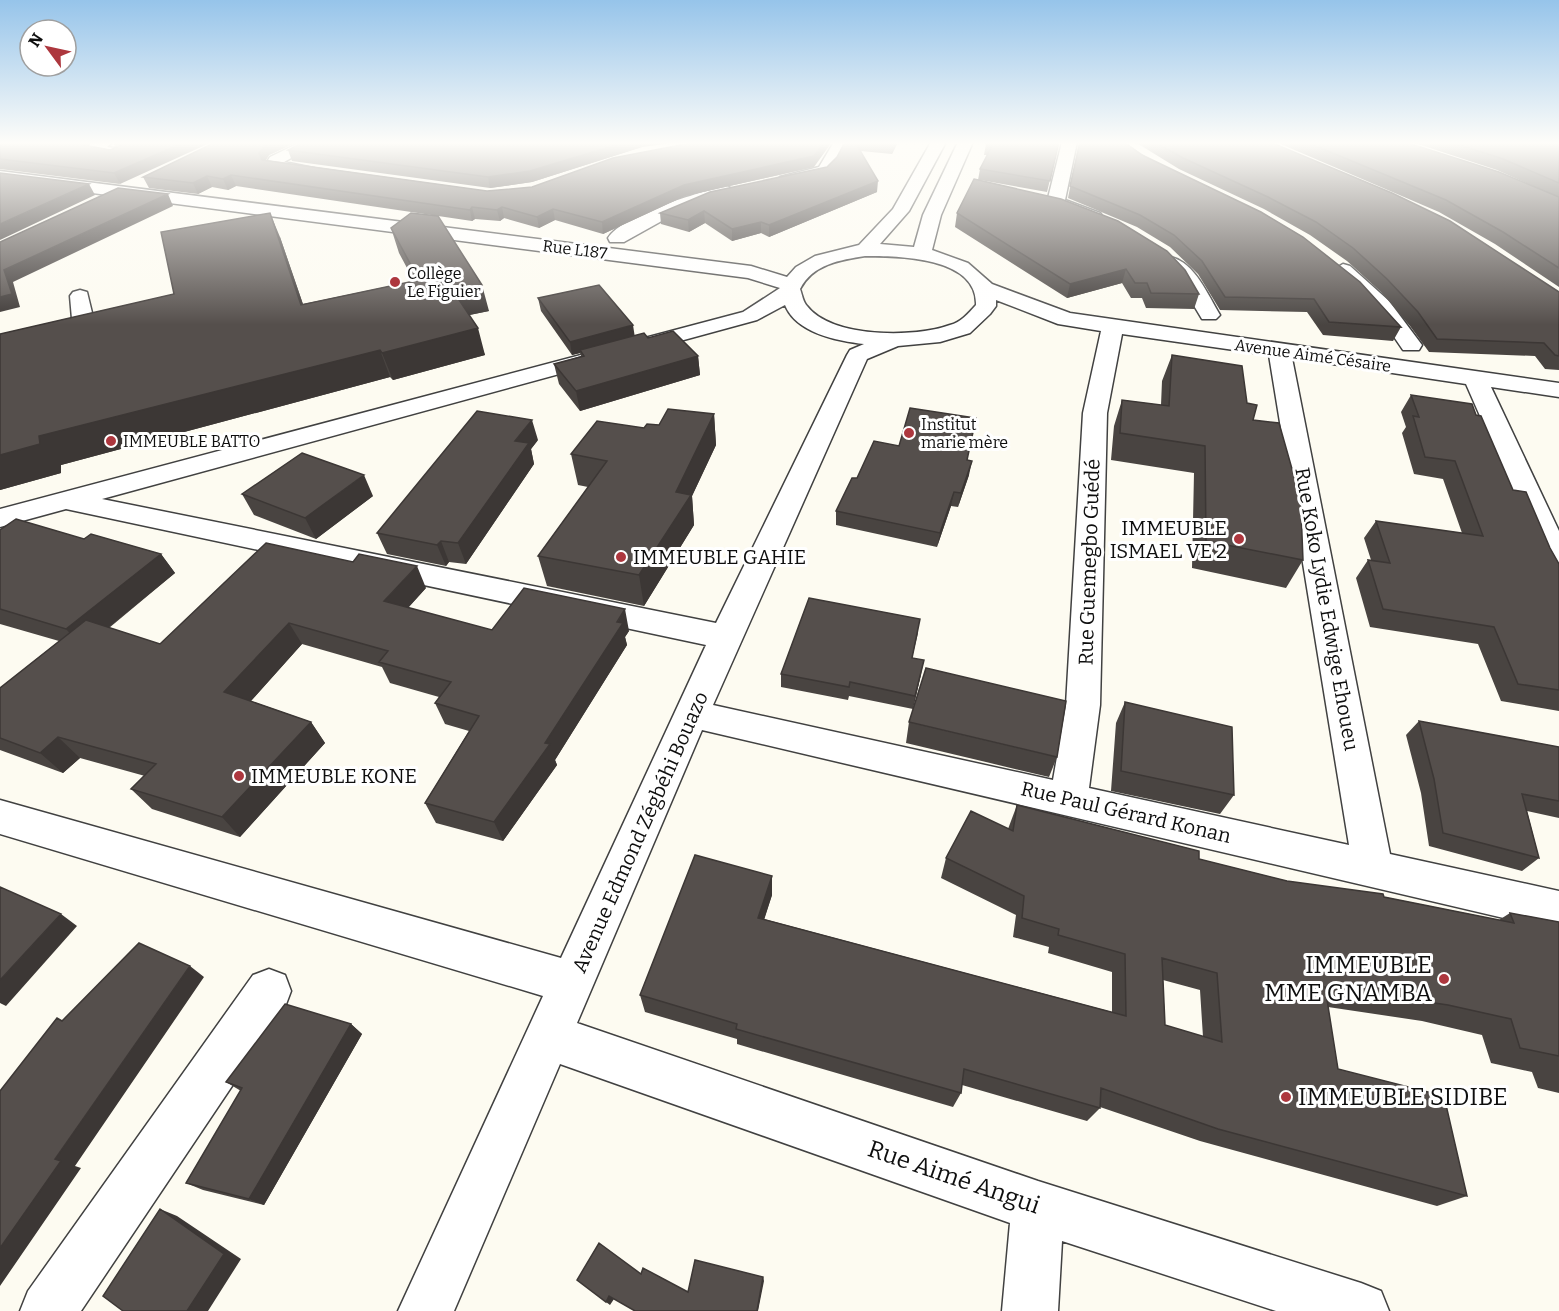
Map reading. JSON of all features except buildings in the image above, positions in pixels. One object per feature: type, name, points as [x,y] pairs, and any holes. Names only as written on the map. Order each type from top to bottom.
[{"type":"street","points":[[90,207],[98,203]]},
{"type":"street","name":"Rue L187","points":[[210,203],[752,272],[790,289]]},
{"type":"street","points":[[617,238],[648,218],[682,203]]},
{"type":"street","points":[[866,250],[904,203]]},
{"type":"street","points":[[921,254],[937,203]]},
{"type":"street","points":[[1059,203],[1115,227]]},
{"type":"street","points":[[752,272],[811,264],[836,255],[866,250],[892,250],[921,254],[970,273],[986,290],[986,306],[973,322]]},
{"type":"street","points":[[1161,254],[1186,276],[1209,315]]},
{"type":"street","points":[[1328,259],[1382,305],[1410,345]]},
{"type":"street","points":[[750,316],[790,289],[798,274],[811,264]]},
{"type":"street","points":[[790,289],[795,306],[808,318],[861,342]]},
{"type":"street","name":"Avenue Aimé Césaire","points":[[986,290],[1066,319]]},
{"type":"street","points":[[0,348],[60,335],[79,326],[83,321],[80,296]]},
{"type":"street","points":[[0,518],[750,316],[808,318]]},
{"type":"street","name":"Avenue Aimé Césaire","points":[[861,342],[938,336],[973,322],[1066,319],[1559,390]]},
{"type":"street","name":"Rue Guemegbo Guédé","points":[[1069,800],[1083,705],[1095,413],[1113,326]]},
{"type":"street","name":"Avenue Edmond Zégbéhi Bouazo","points":[[426,1311],[726,637],[861,342]]},
{"type":"street","name":"Rue Koko Lydie Edwige Ehoueu","points":[[1280,350],[1373,868]]},
{"type":"street","points":[[1476,378],[1482,396],[1559,562]]},
{"type":"street","points":[[68,501],[726,637]]},
{"type":"street","name":"Rue Paul Gérard Konan","points":[[693,714],[1559,911]]},
{"type":"street","points":[[0,817],[572,983]]},
{"type":"street","points":[[48,1311],[269,991]]},
{"type":"street","name":"Rue Aimé Angui","points":[[549,1037],[1038,1207],[1361,1311]]},
{"type":"street","points":[[1030,1311],[1038,1207]]},
{"type":"place","name":"Collège Le Figuier","points":[[395,282]]},
{"type":"place","name":"Institut marie mère","points":[[909,433]]},
{"type":"place","name":"IMMEUBLE BATTO","points":[[111,441]]},
{"type":"place","name":"IMMEUBLE ISMAEL VE 2","points":[[1239,539]]},
{"type":"place","name":"IMMEUBLE GAHIE","points":[[621,557]]},
{"type":"place","name":"IMMEUBLE KONE","points":[[239,776]]},
{"type":"place","name":"IMMEUBLE MME GNAMBA","points":[[1444,979]]},
{"type":"place","name":"IMMEUBLE SIDIBE","points":[[1286,1097]]}]
